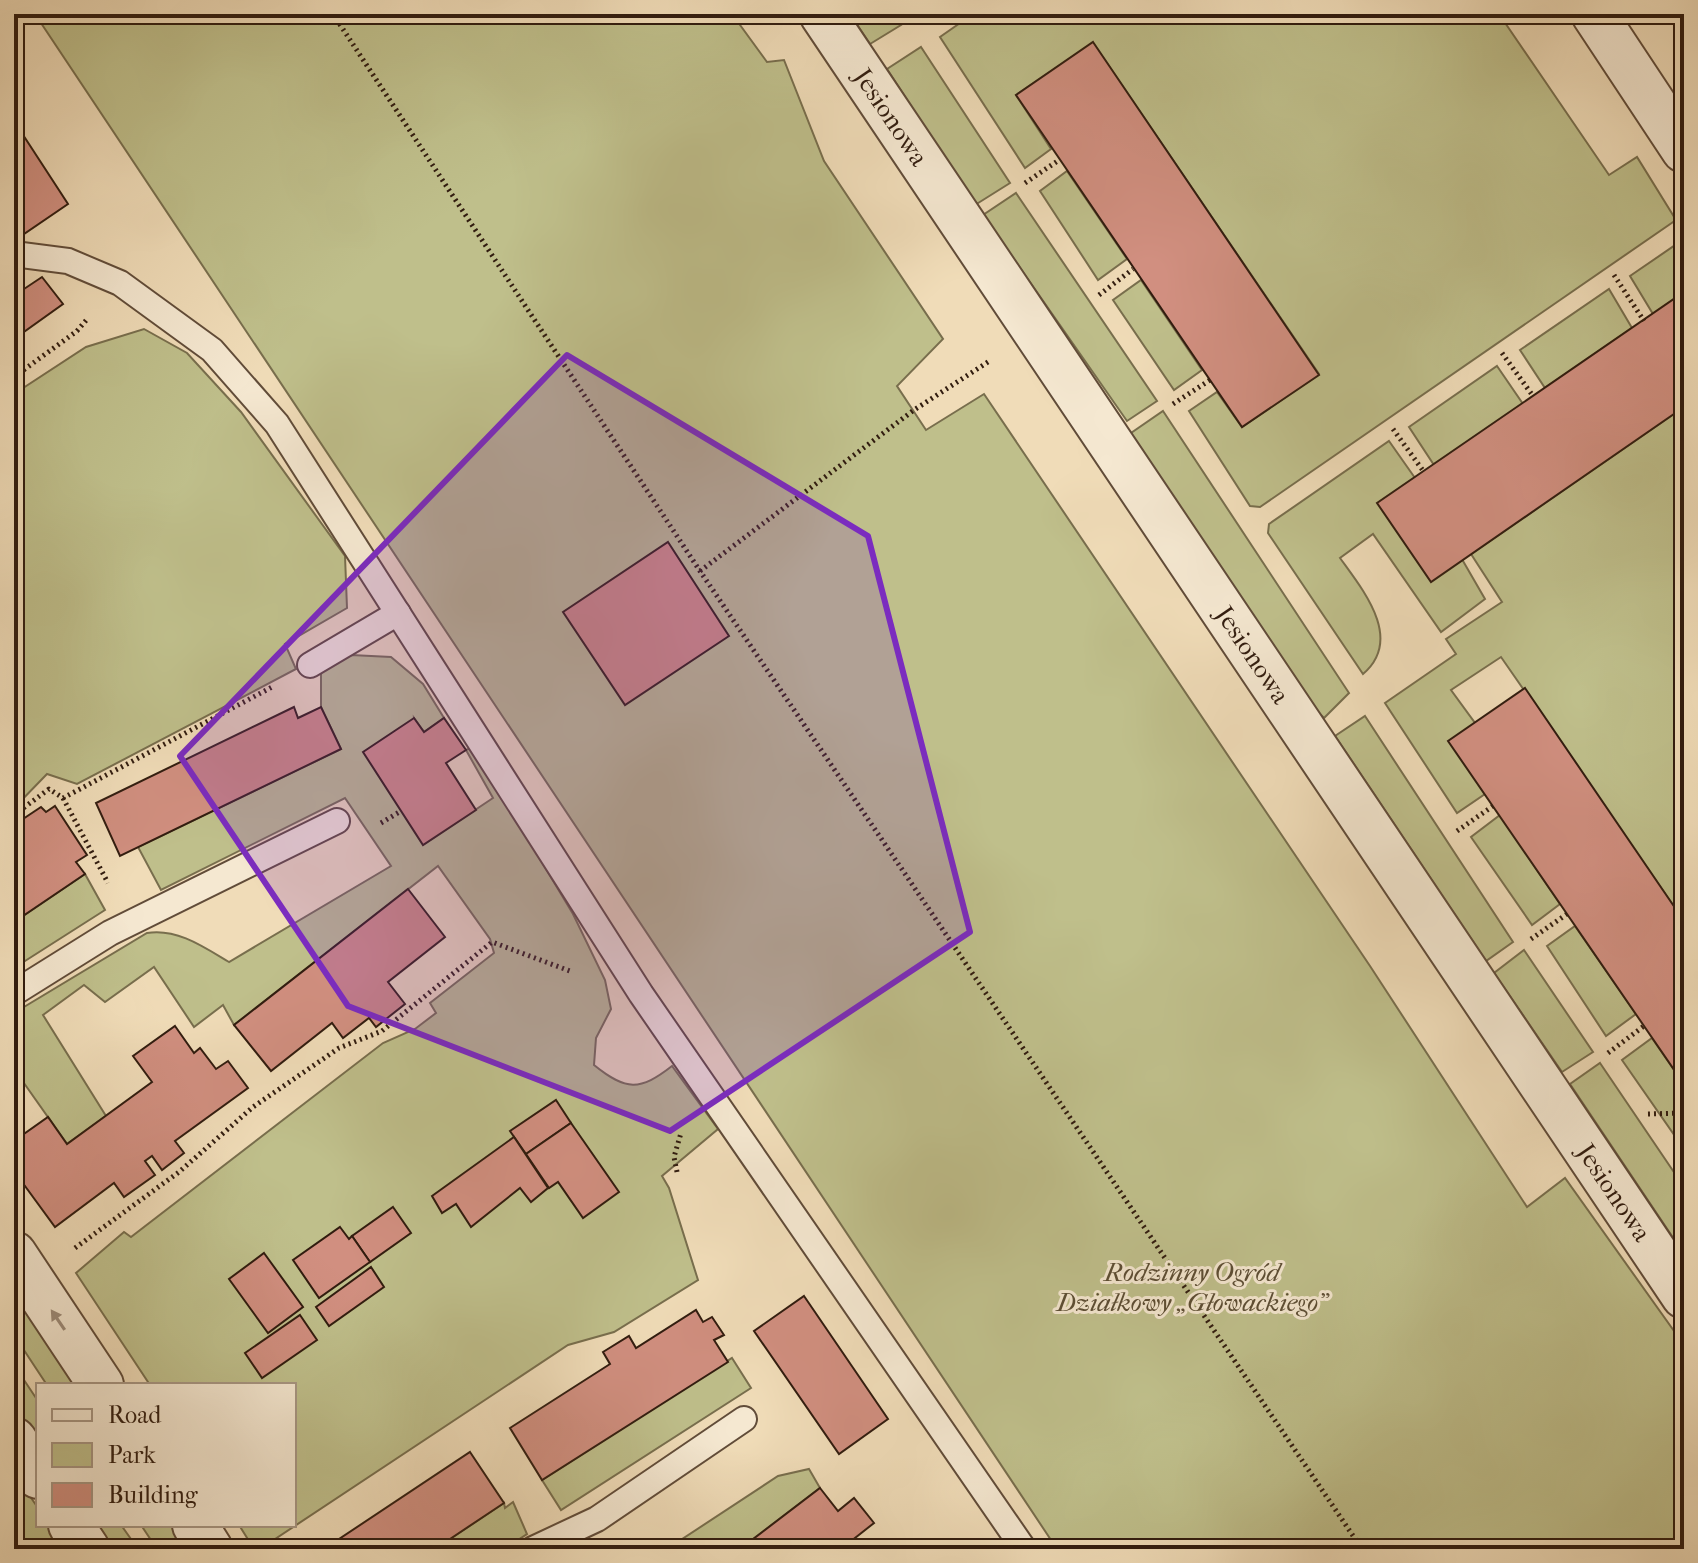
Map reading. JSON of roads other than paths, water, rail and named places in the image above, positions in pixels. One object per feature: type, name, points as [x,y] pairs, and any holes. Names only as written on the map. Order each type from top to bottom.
[{"type":"street","name":"Jesionowa","points":[[822,14],[1684,1296]]},
{"type":"street","points":[[1594,14],[1684,150]]},
{"type":"street","points":[[22,1266],[100,1383]]},
{"type":"street","points":[[14,1440],[36,1473]]},
{"type":"street","points":[[72,1527],[87,1549]]},
{"type":"street","points":[[196,1527],[210,1549]]},
{"type":"lane","points":[[14,254],[68,261],[120,283],[212,350],[277,424],[641,994],[1024,1549]]},
{"type":"lane","points":[[310,665],[398,613]]},
{"type":"lane","points":[[14,993],[129,923],[337,821]]},
{"type":"lane","points":[[533,1549],[597,1519],[744,1419]]},
{"type":"park label","name":"Rodzinny Ogród Działkowy „Głowackiego”","points":[[1192,1287]]}]
